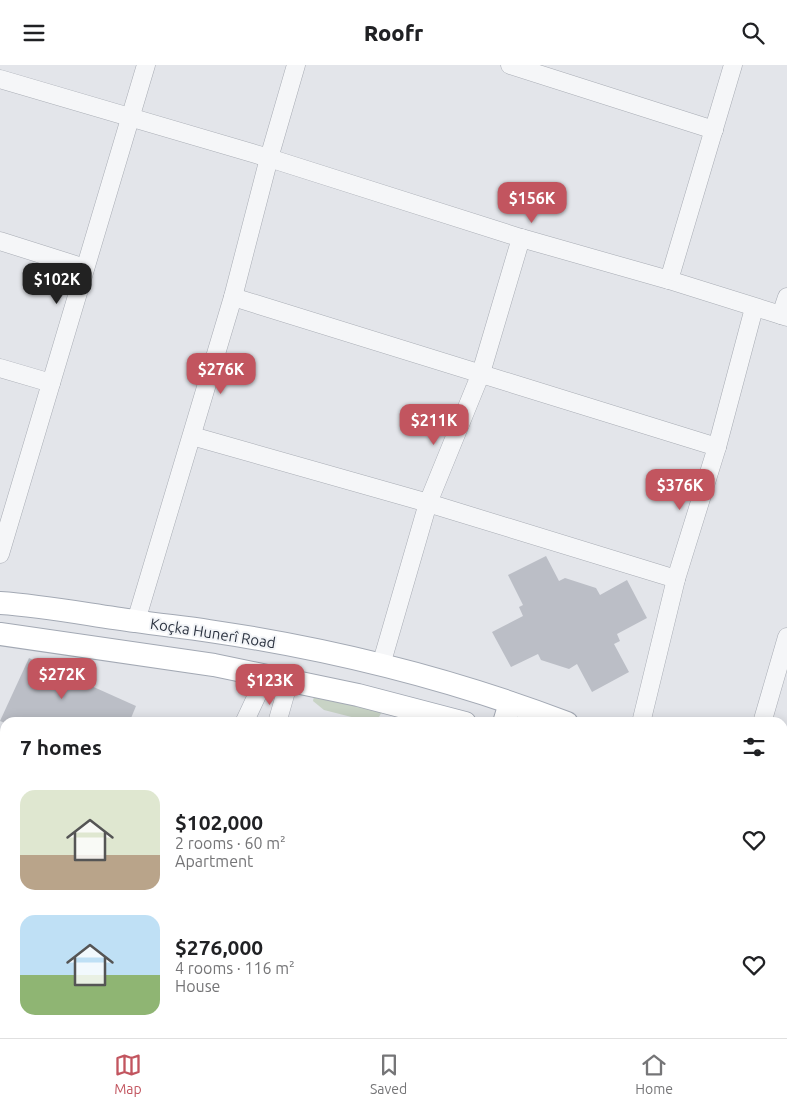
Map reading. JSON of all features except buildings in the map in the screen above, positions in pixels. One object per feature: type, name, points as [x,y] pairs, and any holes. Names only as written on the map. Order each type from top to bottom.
[{"type":"main road","name":"Koçka Hunerî Road","points":[[0,603],[33,605],[210,631],[381,665],[507,713],[531,717]]},
{"type":"main road","points":[[0,635],[169,657],[290,681],[406,715],[423,717]]},
{"type":"street","points":[[0,554],[4,526],[51,383],[146,65]]},
{"type":"street","points":[[136,621],[233,297],[269,158],[296,65]]},
{"type":"street","points":[[510,65],[714,130]]},
{"type":"street","points":[[669,279],[734,65]]},
{"type":"street","points":[[0,79],[130,119],[269,158],[521,238],[669,279],[754,308],[784,316],[787,297]]},
{"type":"street","points":[[381,665],[428,503],[481,373],[521,238]]},
{"type":"street","points":[[0,241],[85,268]]},
{"type":"street","points":[[233,297],[717,447]]},
{"type":"street","points":[[642,717],[676,579],[717,447],[754,308]]},
{"type":"street","points":[[0,368],[51,383]]},
{"type":"street","points":[[192,436],[428,503],[676,579]]},
{"type":"street","points":[[764,717],[787,637]]},
{"type":"street","points":[[247,717],[266,676]]},
{"type":"street","points":[[279,717],[290,681]]},
{"type":"green space","points":[[316,686],[385,706],[379,717],[351,717],[324,710],[313,701]]}]
